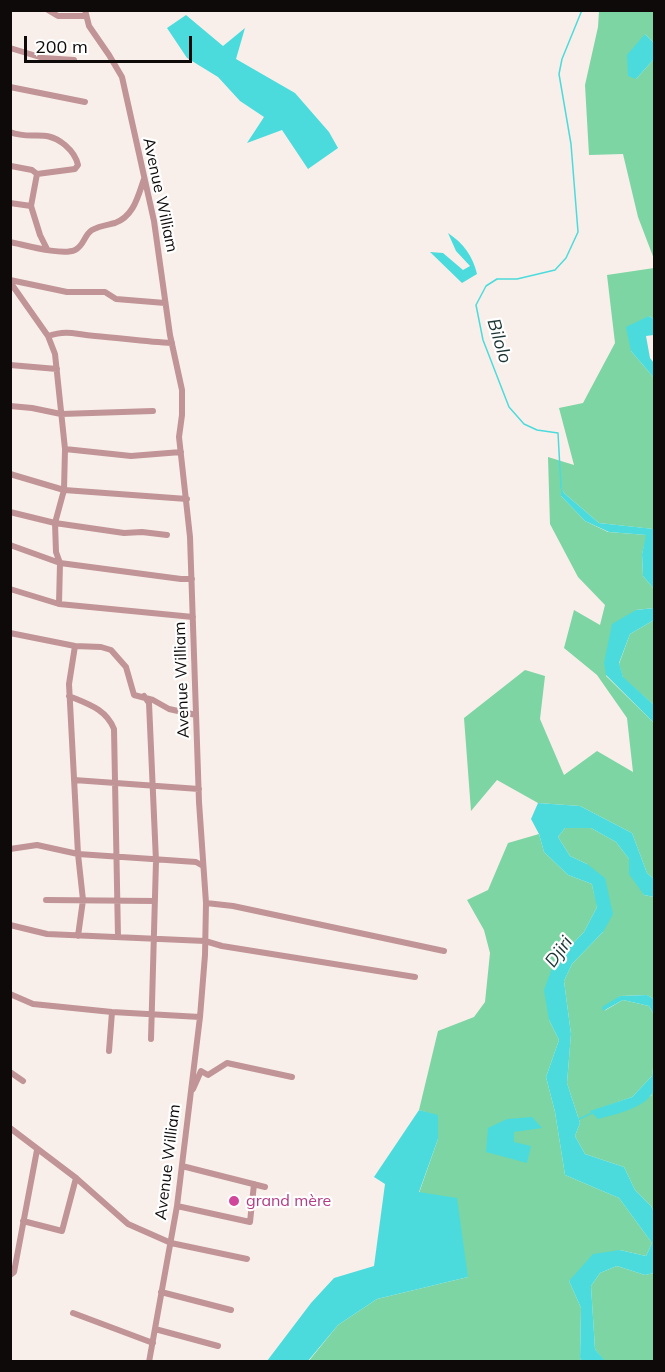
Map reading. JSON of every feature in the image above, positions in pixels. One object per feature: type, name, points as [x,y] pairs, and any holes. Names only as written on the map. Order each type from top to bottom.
[{"type":"street","points":[[48,10],[58,16],[85,13]]},
{"type":"street","name":"Avenue William","points":[[85,13],[89,26],[122,77],[154,221],[165,303],[182,390],[179,437],[187,499],[192,579],[199,789],[206,903],[205,941],[200,1017],[183,1166],[149,1362]]},
{"type":"street","points":[[10,48],[44,58],[75,60]]},
{"type":"street","points":[[10,87],[86,102]]},
{"type":"street","points":[[10,132],[21,136],[45,135],[56,138],[74,154],[78,162],[75,169],[37,174],[32,170],[11,166]]},
{"type":"street","points":[[37,174],[31,206],[47,249]]},
{"type":"street","points":[[10,242],[66,252],[75,250],[85,236],[94,229],[125,218],[134,207],[144,178]]},
{"type":"street","points":[[10,203],[31,206]]},
{"type":"street","points":[[10,281],[67,292],[105,292],[116,299],[165,303]]},
{"type":"street","points":[[10,281],[48,336],[56,354],[64,449],[64,490],[55,523],[60,563],[59,604]]},
{"type":"street","points":[[48,336],[62,331],[143,342],[172,343]]},
{"type":"street","points":[[10,365],[57,369]]},
{"type":"street","points":[[10,406],[61,414],[153,411]]},
{"type":"street","points":[[64,449],[131,456],[181,452]]},
{"type":"street","points":[[10,474],[64,490],[187,499]]},
{"type":"street","points":[[10,512],[55,523],[124,533],[142,532],[167,535]]},
{"type":"street","points":[[10,545],[60,563],[192,579]]},
{"type":"street","points":[[10,589],[59,604],[193,617]]},
{"type":"street","points":[[10,633],[75,646],[101,647],[111,650],[126,667],[130,676],[132,693],[136,696],[144,696],[169,709],[196,715]]},
{"type":"street","points":[[75,646],[69,678],[69,696],[78,854],[83,900],[78,936]]},
{"type":"street","points":[[69,696],[101,711],[109,718],[114,729],[118,937]]},
{"type":"street","points":[[144,696],[149,703],[156,861],[151,1039]]},
{"type":"street","points":[[74,780],[115,781],[199,789]]},
{"type":"street","points":[[10,849],[37,845],[78,854],[196,862],[203,866]]},
{"type":"street","points":[[46,900],[155,901]]},
{"type":"street","points":[[206,903],[233,906],[444,951]]},
{"type":"street","points":[[10,925],[39,933],[205,941],[222,946],[415,977]]},
{"type":"street","points":[[10,994],[29,1003],[112,1012],[200,1017]]},
{"type":"street","points":[[109,1051],[112,1012]]},
{"type":"street","points":[[190,1096],[201,1071],[208,1075],[227,1063],[292,1077]]},
{"type":"street","points":[[10,1072],[23,1081]]},
{"type":"street","points":[[10,1128],[76,1178],[128,1224],[171,1244],[247,1259]]},
{"type":"street","points":[[10,1275],[14,1272],[37,1150]]},
{"type":"street","points":[[183,1166],[265,1187]]},
{"type":"street","points":[[23,1221],[62,1231],[76,1178]]},
{"type":"street","points":[[177,1206],[250,1222],[255,1184]]},
{"type":"street","points":[[161,1292],[231,1310]]},
{"type":"street","points":[[73,1313],[153,1343]]},
{"type":"street","points":[[155,1329],[218,1346]]},
{"type":"green space","points":[[599,11],[654,11],[654,43],[645,34],[636,79],[654,59],[654,259],[638,217],[623,154],[589,155],[585,85],[598,27]]},
{"type":"green space","points":[[654,268],[654,319],[649,316],[631,351],[654,378],[654,530],[599,523],[561,488],[561,496],[585,521],[608,532],[647,535],[642,554],[643,576],[654,589],[654,608],[636,610],[606,676],[654,723],[654,879],[647,873],[632,833],[580,806],[538,803],[497,780],[471,811],[464,718],[525,670],[545,676],[540,719],[564,775],[597,751],[633,772],[627,718],[597,675],[564,648],[574,610],[600,625],[605,605],[578,577],[550,524],[548,457],[574,465],[559,408],[583,403],[615,343],[607,275]]},
{"type":"green space","points":[[654,620],[654,705],[623,678],[619,664],[630,634]]},
{"type":"green space","points":[[565,828],[591,828],[616,842],[629,859],[644,895],[654,897],[654,999],[647,995],[620,996],[604,1011],[623,1000],[649,1006],[654,1015],[652,1076],[632,1097],[590,1112],[651,1096],[654,1087],[654,1212],[635,1190],[624,1167],[585,1154],[575,1136],[580,1123],[567,1083],[571,1034],[564,981],[572,964],[603,932],[587,864],[570,856],[558,837]]},
{"type":"green space","points":[[539,834],[544,852],[568,875],[592,884],[597,907],[584,932],[554,963],[549,1020],[559,1040],[546,1077],[555,1112],[565,1175],[619,1198],[652,1243],[646,1256],[620,1250],[569,1281],[581,1308],[580,1358],[582,1361],[308,1362],[338,1325],[377,1299],[468,1277],[419,1193],[438,1139],[438,1116],[419,1110],[438,1031],[474,1017],[485,1002],[490,953],[484,930],[467,900],[488,890],[508,843]]},
{"type":"green space","points":[[617,1266],[645,1275],[654,1273],[654,1361],[605,1362],[595,1349],[591,1286],[600,1273]]},
{"type":"water","points":[[186,15],[223,46],[245,28],[236,59],[295,93],[329,132],[338,148],[308,169],[282,130],[247,143],[264,117],[240,101],[218,77],[187,58],[167,28]]},
{"type":"water","points":[[645,34],[654,43],[654,59],[636,79],[628,76],[627,55]]},
{"type":"water","points":[[448,233],[467,251],[477,274],[462,283],[430,252],[443,253],[463,270],[470,266],[456,251]]},
{"type":"water","points":[[649,316],[654,319],[654,335],[646,336],[650,358],[654,363],[654,378],[631,351],[626,327]]},
{"type":"water","points":[[561,487],[564,493],[599,523],[654,529],[654,589],[643,576],[642,554],[646,535],[609,532],[585,521],[561,496]]},
{"type":"water","points":[[654,608],[654,620],[630,634],[619,663],[623,677],[654,705],[654,723],[606,675],[604,663],[612,624],[636,610]]},
{"type":"water","points":[[538,803],[580,806],[632,833],[647,873],[654,879],[654,897],[644,895],[629,874],[629,859],[616,842],[591,828],[565,828],[558,837],[570,856],[587,864],[605,878],[613,914],[603,932],[572,964],[564,981],[571,1034],[567,1083],[580,1123],[575,1136],[585,1154],[624,1167],[635,1190],[654,1212],[654,1273],[645,1275],[617,1266],[600,1273],[591,1286],[595,1349],[605,1361],[582,1361],[580,1358],[581,1308],[569,1281],[593,1254],[620,1250],[646,1256],[652,1243],[619,1198],[565,1175],[555,1112],[546,1077],[559,1040],[549,1020],[544,990],[554,963],[584,932],[597,907],[592,884],[568,875],[544,852],[539,834],[531,819]]},
{"type":"water","points":[[647,995],[654,999],[654,1015],[649,1006],[623,1000],[603,1011],[602,1007],[620,996]]},
{"type":"water","points":[[654,1060],[654,1089],[646,1101],[630,1109],[598,1119],[590,1111],[632,1097],[652,1076]]},
{"type":"water","points":[[419,1110],[438,1115],[438,1139],[419,1192],[457,1198],[468,1277],[377,1299],[338,1325],[308,1361],[267,1361],[311,1303],[334,1278],[374,1266],[385,1184],[374,1177]]},
{"type":"water","points":[[532,1117],[542,1128],[514,1132],[514,1142],[531,1146],[527,1163],[486,1152],[488,1128],[507,1119]]},
{"type":"waterway","name":"Bilolo","points":[[561,488],[558,433],[537,430],[524,424],[509,407],[483,340],[476,305],[486,286],[497,279],[517,279],[555,270],[566,258],[578,232],[571,144],[559,74],[562,59],[582,10]]},
{"type":"waterway","points":[[577,1120],[592,1113]]},
{"type":"place","name":"grand mère","points":[[234,1201]]},
{"type":"water label","name":"Djiri","points":[[559,952]]}]
